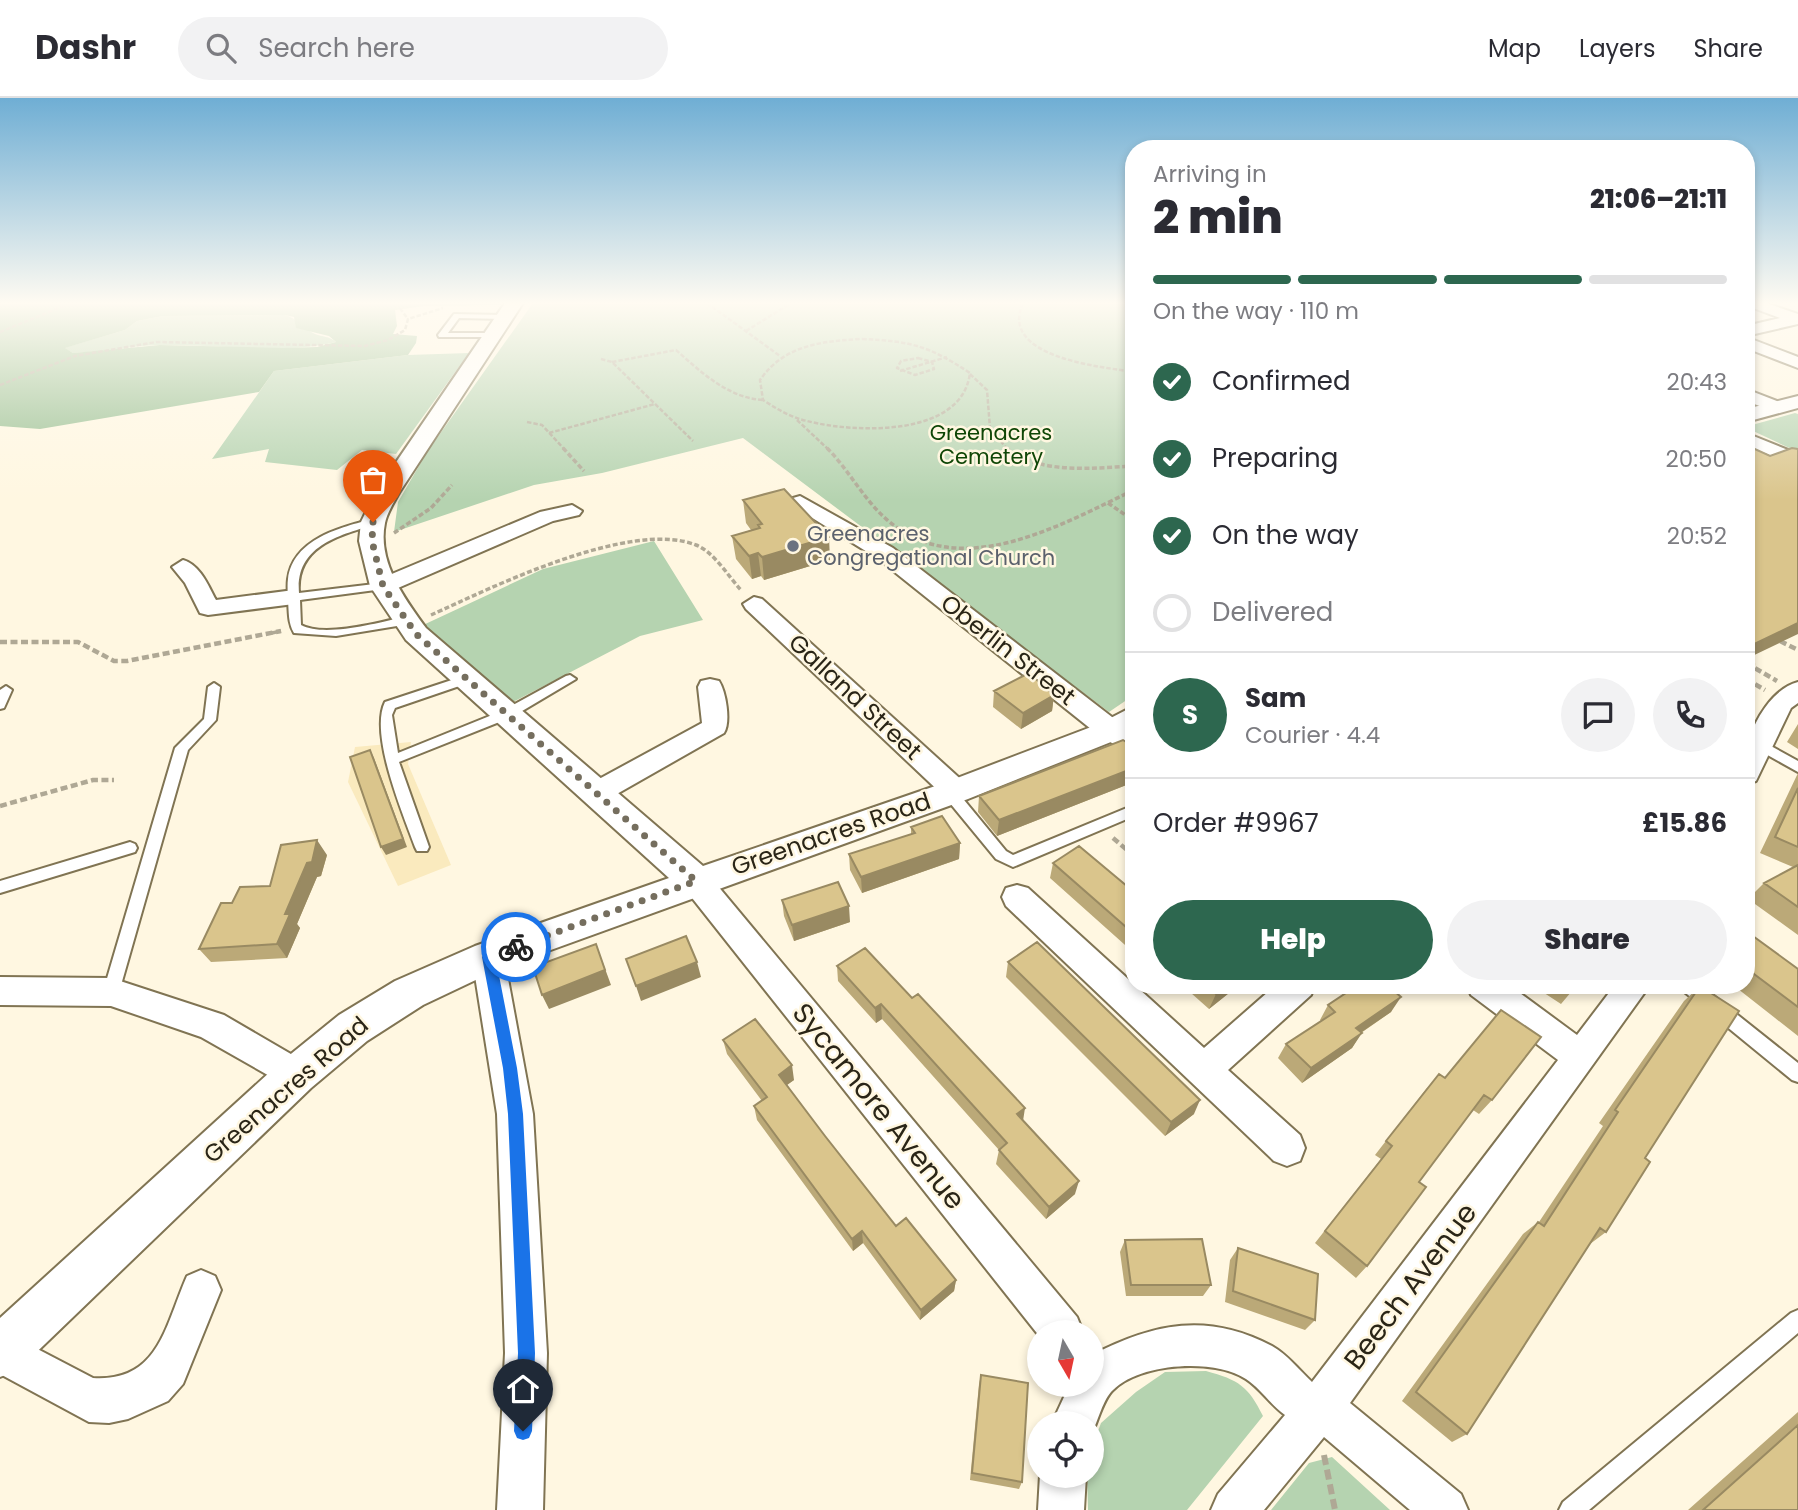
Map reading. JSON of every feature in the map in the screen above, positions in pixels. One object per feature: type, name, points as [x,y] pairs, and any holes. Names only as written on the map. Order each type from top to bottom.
[{"type":"street","points":[[470,369],[387,493],[373,531],[383,586],[405,623],[416,634],[696,881]]},
{"type":"street","points":[[1755,398],[1776,407]]},
{"type":"street","points":[[1755,413],[1798,402]]},
{"type":"street","points":[[1755,442],[1798,461]]},
{"type":"street","name":"Oberlin Street","points":[[800,502],[885,553],[1125,730]]},
{"type":"street","points":[[383,586],[547,516],[572,511]]},
{"type":"street","points":[[183,567],[195,581],[208,608],[294,597]]},
{"type":"street","name":"Galland Street","points":[[754,604],[953,792]]},
{"type":"street","points":[[598,792],[715,727],[710,687]]},
{"type":"street","points":[[1755,755],[1793,699]]},
{"type":"street","name":"Greenacres Road","points":[[1,1352],[296,1075],[378,1011],[409,993],[488,957],[696,881],[1125,731]]},
{"type":"street","name":"Sycamore Avenue","points":[[696,881],[1052,1320]]},
{"type":"street","points":[[1017,897],[1287,1148]]},
{"type":"street","points":[[488,957],[510,1068],[515,1114],[526,1353],[520,1510]]},
{"type":"street","points":[[0,991],[111,992],[212,1026],[296,1075]]},
{"type":"street","points":[[1204,1070],[1289,994]]},
{"type":"street","points":[[1495,994],[1580,1057]]},
{"type":"street","name":"Beech Avenue","points":[[1234,1510],[1319,1409],[1627,994]]},
{"type":"street","points":[[1,1352],[89,1400],[109,1401],[128,1397],[153,1386],[168,1370],[201,1290]]},
{"type":"street","points":[[1104,1368],[1135,1356],[1177,1345],[1215,1346],[1259,1362],[1298,1398],[1341,1422],[1445,1510]]},
{"type":"street","points":[[1061,1510],[1062,1488]]},
{"type":"lane","points":[[373,531],[321,538],[305,551],[296,568],[292,587],[295,625],[298,630],[318,634],[359,631],[405,623]]},
{"type":"lane","points":[[294,597],[383,586]]},
{"type":"lane","points":[[422,848],[392,760],[386,715],[389,705],[467,678]]},
{"type":"lane","points":[[392,760],[508,714],[570,679]]},
{"type":"lane","points":[[111,992],[183,748],[210,720],[214,687]]},
{"type":"lane","points":[[0,705],[6,690]]},
{"type":"lane","points":[[1760,745],[1798,766]]},
{"type":"lane","points":[[953,792],[1001,855],[1013,861],[1125,814]]},
{"type":"lane","points":[[0,887],[130,848]]},
{"type":"lane","points":[[1699,994],[1798,1074]]},
{"type":"lane","points":[[1571,1510],[1798,1321]]},
{"type":"path","points":[[0,382],[38,369]]},
{"type":"path","points":[[619,369],[693,441]]},
{"type":"path","points":[[699,369],[718,385],[756,401],[763,400],[795,419],[848,470],[896,529],[934,547],[962,550],[1005,545],[1125,494]]},
{"type":"path","points":[[763,400],[760,380],[766,369]]},
{"type":"path","points":[[900,370],[904,369]]},
{"type":"path","points":[[920,369],[926,373]]},
{"type":"path","points":[[900,370],[909,374],[926,373],[932,369]]},
{"type":"path","points":[[964,369],[987,390],[990,427],[1003,446],[1051,467],[1125,466]]},
{"type":"path","points":[[795,419],[843,428],[877,430],[910,424],[933,417],[962,400],[970,373]]},
{"type":"path","points":[[549,433],[656,404]]},
{"type":"path","points":[[527,422],[542,425],[584,471]]},
{"type":"path","points":[[373,531],[404,529],[431,508],[452,485]]},
{"type":"path","points":[[1107,503],[1125,515]]},
{"type":"path","points":[[405,623],[513,577],[570,558],[663,536],[697,545],[754,604]]},
{"type":"path","points":[[0,642],[15,644],[62,640],[78,642],[114,661],[144,659],[286,630],[294,597]]},
{"type":"path","points":[[1777,639],[1798,650]]},
{"type":"path","points":[[1755,670],[1793,699]]},
{"type":"path","points":[[0,806],[93,780],[114,780]]},
{"type":"path","points":[[1098,825],[1125,848]]},
{"type":"path","points":[[1319,1409],[1326,1474],[1335,1510]]},
{"type":"shaded area","points":[[411,742],[408,764],[451,865],[398,886],[348,782],[355,747]]},
{"type":"green space","points":[[0,369],[292,369],[274,371],[259,392],[40,429],[0,426]]},
{"type":"green space","points":[[458,369],[396,454],[362,450],[337,470],[265,462],[269,449],[212,459],[274,371]]},
{"type":"green space","name":"Greenacres Cemetery","points":[[486,369],[1125,369],[1125,701],[1109,712],[743,438],[602,473],[534,485],[394,532],[398,502],[427,452]]},
{"type":"green space","points":[[1798,414],[1798,452],[1755,432],[1755,424]]},
{"type":"green space","points":[[654,541],[703,620],[640,636],[513,702],[421,626],[543,569]]},
{"type":"green space","points":[[1206,1371],[1235,1381],[1247,1391],[1263,1416],[1187,1510],[1088,1510],[1087,1488],[1104,1488],[1104,1420],[1136,1392],[1165,1372]]},
{"type":"green space","points":[[1332,1457],[1390,1510],[1271,1510],[1309,1463]]},
{"type":"building","points":[[1792,448],[1798,449],[1798,623],[1755,644],[1755,449],[1770,456]]},
{"type":"building","points":[[784,489],[829,537],[762,557],[758,553],[749,556],[732,536],[760,528],[758,525],[762,524],[743,500]]},
{"type":"building","points":[[1029,673],[1054,695],[1023,713],[994,691]]},
{"type":"building","points":[[1125,741],[1125,771],[999,820],[979,796]]},
{"type":"building","points":[[370,750],[403,839],[381,847],[350,757]]},
{"type":"building","points":[[1798,788],[1798,847],[1775,837]]},
{"type":"building","points":[[942,816],[960,843],[861,877],[849,854],[915,833],[911,827]]},
{"type":"building","points":[[317,840],[312,862],[307,863],[285,914],[290,914],[277,944],[199,949],[221,903],[232,903],[240,887],[270,886],[281,845]]},
{"type":"building","points":[[1079,846],[1125,884],[1125,926],[1053,863]]},
{"type":"building","points":[[1798,865],[1798,907],[1764,883]]},
{"type":"building","points":[[838,882],[849,906],[792,925],[782,900]]},
{"type":"building","points":[[686,936],[697,962],[636,986],[626,959]]},
{"type":"building","points":[[1755,938],[1798,969],[1798,1007],[1755,975]]},
{"type":"building","points":[[1037,942],[1200,1100],[1171,1122],[1008,962]]},
{"type":"building","points":[[596,944],[605,970],[542,995],[533,967]]},
{"type":"building","points":[[865,948],[912,998],[918,994],[1025,1108],[1017,1114],[1079,1181],[1049,1207],[999,1150],[1007,1143],[881,1004],[875,1008],[837,966]]},
{"type":"building","points":[[1344,994],[1398,994],[1401,997],[1356,1028],[1362,1033],[1311,1068],[1286,1044],[1335,1012],[1328,1005]]},
{"type":"building","points":[[1695,994],[1712,994],[1739,1011],[1645,1158],[1650,1162],[1606,1232],[1600,1228],[1467,1434],[1416,1392],[1538,1222],[1544,1226],[1618,1112],[1615,1110]]},
{"type":"building","points":[[1501,1010],[1541,1037],[1492,1100],[1484,1095],[1419,1182],[1426,1187],[1367,1266],[1325,1231],[1392,1146],[1386,1141],[1439,1074],[1445,1078]]},
{"type":"building","points":[[755,1019],[792,1065],[779,1075],[825,1136],[896,1226],[906,1218],[956,1280],[921,1310],[862,1231],[852,1239],[754,1106],[767,1097],[723,1040]]},
{"type":"building","points":[[1202,1239],[1211,1285],[1131,1285],[1125,1240]]},
{"type":"building","points":[[1238,1248],[1318,1274],[1315,1320],[1233,1291]]},
{"type":"building","points":[[981,1375],[1027,1383],[1022,1482],[972,1473]]},
{"type":"building","points":[[1798,1425],[1798,1510],[1703,1510]]},
{"type":"way so far","points":[[373,522],[372,541],[383,586],[407,617],[416,634],[696,881],[516,947]]},
{"type":"place","name":"Greenacres Congregational Church","points":[[793,546]]},
{"type":"route","points":[[516,947],[488,957],[510,1068],[515,1114],[526,1353],[523,1431]]}]
